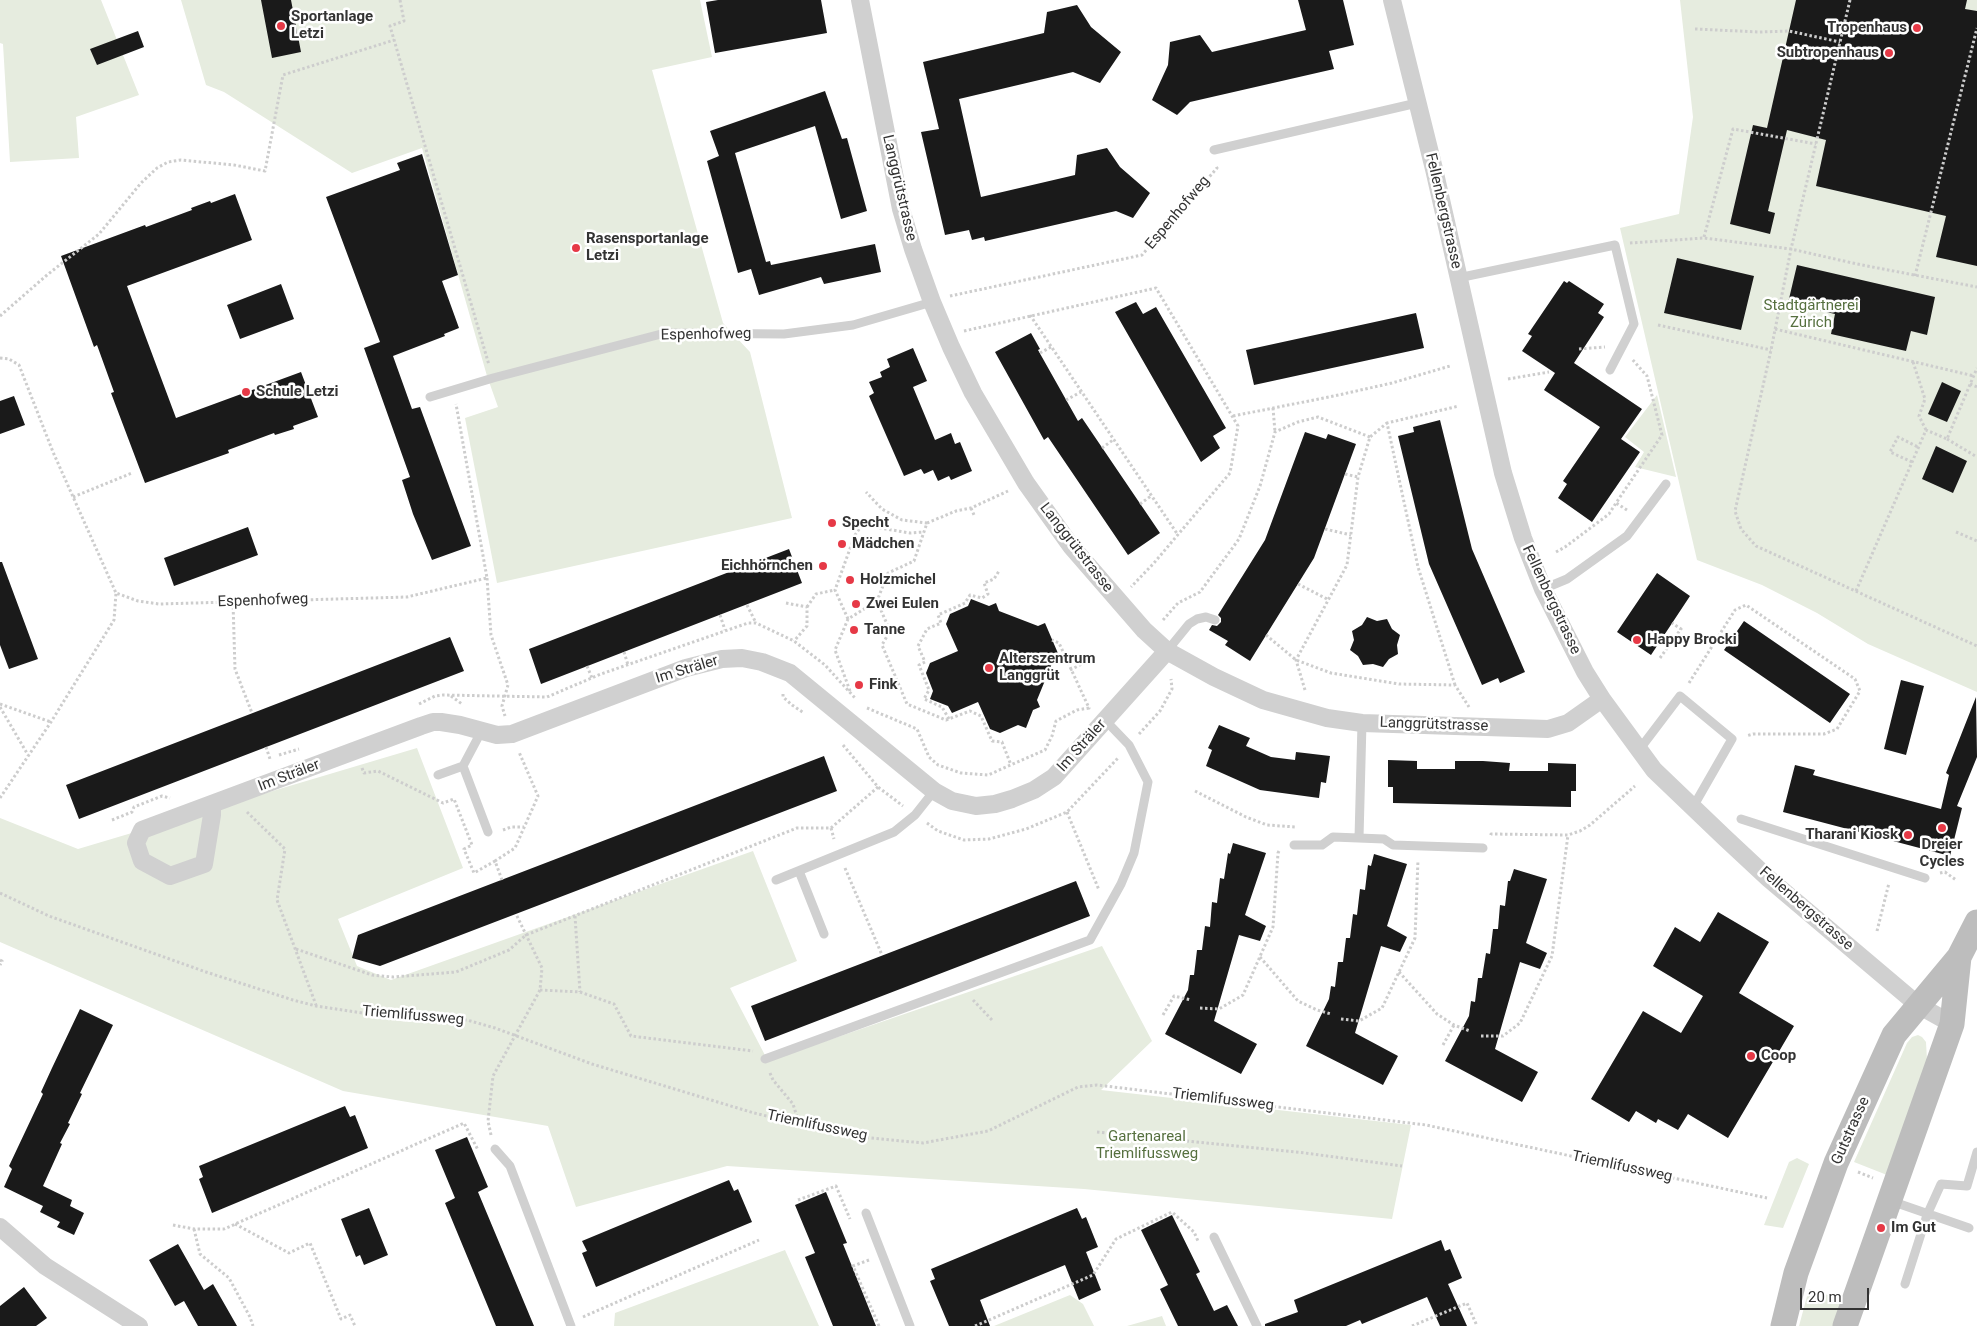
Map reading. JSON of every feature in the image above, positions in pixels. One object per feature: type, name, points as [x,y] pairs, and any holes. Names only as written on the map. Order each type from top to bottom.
[{"type":"main road","name":"Gutstrasse","points":[[1783,1326],[1796,1272],[1836,1163],[1894,1035],[1959,957],[1977,922]]},
{"type":"main road","name":"Gutstrasse","points":[[1845,1326],[1891,1201],[1952,1024],[1959,957]]},
{"type":"street","name":"Langgrütstrasse","points":[[860,0],[902,208],[913,249],[938,300],[973,392],[1026,483],[1071,546],[1144,630],[1167,652],[1263,700],[1327,718],[1362,723],[1548,729],[1568,723],[1602,699]]},
{"type":"street","name":"Fellenbergstrasse","points":[[1392,0],[1418,104],[1503,473],[1523,538],[1543,589],[1585,672],[1602,699],[1654,770],[1769,879],[1918,1004],[1952,1024]]},
{"type":"street","name":"Im Sträler","points":[[212,805],[204,864],[170,876],[155,870],[142,861],[136,843],[142,830],[432,722],[460,725],[497,735],[512,734],[686,668],[722,659],[742,658],[762,662],[790,673],[934,791],[952,801],[976,806],[1012,799],[1034,790],[1054,777],[1167,652]]},
{"type":"street","points":[[0,1227],[45,1266],[139,1326]]},
{"type":"lane","points":[[1214,150],[1418,104]]},
{"type":"lane","points":[[1458,278],[1615,245],[1634,324],[1610,370]]},
{"type":"lane","name":"Espenhofweg","points":[[430,397],[493,378],[665,333],[784,334],[853,325],[938,300]]},
{"type":"lane","points":[[1543,589],[1567,579],[1627,536],[1666,484]]},
{"type":"lane","points":[[1167,652],[1176,638],[1197,618],[1206,617],[1215,620]]},
{"type":"lane","points":[[1639,750],[1680,696],[1732,739],[1693,807]]},
{"type":"lane","points":[[765,1059],[1090,940],[1121,884],[1134,853],[1148,782],[1129,745],[1105,720]]},
{"type":"lane","points":[[1359,838],[1362,723]]},
{"type":"lane","points":[[438,775],[463,766],[481,732]]},
{"type":"lane","points":[[463,766],[488,832]]},
{"type":"lane","points":[[776,880],[894,832],[915,815],[934,791]]},
{"type":"lane","points":[[1741,819],[1925,878]]},
{"type":"lane","points":[[1294,845],[1322,845],[1333,837],[1384,839],[1393,845],[1484,848]]},
{"type":"lane","points":[[799,871],[824,934]]},
{"type":"lane","points":[[495,1149],[510,1166],[570,1324]]},
{"type":"lane","points":[[1905,1284],[1927,1215],[1941,1184],[1967,1186],[1977,1152]]},
{"type":"lane","points":[[1891,1201],[1969,1228]]},
{"type":"lane","points":[[866,1213],[910,1326]]},
{"type":"lane","points":[[1214,1237],[1257,1326]]},
{"type":"path","points":[[400,0],[404,21],[390,26],[493,378]]},
{"type":"path","points":[[1850,0],[1791,249],[1771,350],[1735,511],[1741,529],[1756,546],[1977,646]]},
{"type":"path","points":[[1915,276],[1977,28]]},
{"type":"path","points":[[1695,30],[1789,31],[1840,42]]},
{"type":"path","points":[[0,316],[47,275],[99,234],[141,183],[157,168],[168,162],[181,160],[225,164],[265,171],[283,75],[394,40]]},
{"type":"path","points":[[1704,238],[1733,129],[1816,144]]},
{"type":"path","name":"Espenhofweg","points":[[938,300],[1142,255],[1217,168],[1214,150]]},
{"type":"path","points":[[1615,245],[1704,238],[1791,249],[1915,276],[1977,287]]},
{"type":"path","points":[[959,332],[1030,314],[1156,288],[1238,426],[1230,473],[1178,535],[1127,591]]},
{"type":"path","points":[[1030,314],[1178,535]]},
{"type":"path","points":[[1658,325],[1771,350]]},
{"type":"path","points":[[1775,329],[1974,376]]},
{"type":"path","points":[[1556,552],[1609,514],[1662,435],[1647,376],[1622,346],[1578,349]]},
{"type":"path","points":[[1040,353],[1052,347]]},
{"type":"path","points":[[0,358],[9,359],[19,365],[73,497],[116,593],[114,620],[51,722],[0,798]]},
{"type":"path","points":[[1914,362],[1925,399],[1918,416],[1926,430],[1947,439],[1977,457]]},
{"type":"path","points":[[1233,416],[1392,383],[1450,366]]},
{"type":"path","points":[[1947,439],[1977,368]]},
{"type":"path","points":[[1508,379],[1549,372]]},
{"type":"path","points":[[1970,384],[1977,387]]},
{"type":"path","points":[[453,391],[487,578],[491,635],[508,685],[502,706],[507,720]]},
{"type":"path","points":[[1066,400],[1082,392]]},
{"type":"path","points":[[1307,694],[1296,660],[1347,565],[1358,477],[1370,437],[1387,423],[1459,406]]},
{"type":"path","points":[[1160,624],[1178,603],[1200,592],[1239,538],[1260,486],[1275,432],[1273,408]]},
{"type":"path","points":[[1275,432],[1298,422],[1318,417],[1370,437]]},
{"type":"path","points":[[1387,423],[1418,566],[1455,685],[1472,712]]},
{"type":"path","points":[[1856,591],[1926,430]]},
{"type":"path","points":[[1912,462],[1890,452],[1898,437],[1918,447]]},
{"type":"path","points":[[1102,448],[1114,440]]},
{"type":"path","points":[[73,497],[132,473]]},
{"type":"path","points":[[1345,474],[1358,477]]},
{"type":"path","points":[[866,492],[882,508],[902,520],[927,523],[956,511],[971,508],[1013,488]]},
{"type":"path","points":[[1614,496],[1621,495]]},
{"type":"path","points":[[1140,504],[1151,496]]},
{"type":"path","points":[[1616,503],[1640,518]]},
{"type":"path","points":[[971,508],[974,515]]},
{"type":"path","points":[[852,694],[835,650],[848,619],[877,601],[888,573],[914,561],[927,523]]},
{"type":"path","points":[[848,619],[835,590],[854,535],[862,525],[910,533],[924,532]]},
{"type":"path","points":[[1325,529],[1351,535]]},
{"type":"path","points":[[1956,532],[1977,541]]},
{"type":"path","points":[[949,718],[942,707],[924,699],[929,690],[919,665],[925,662],[918,646],[927,629],[941,623],[938,616],[965,603],[970,595],[982,598],[988,594],[984,583],[994,579],[1000,571]]},
{"type":"path","name":"Espenhofweg","points":[[116,593],[138,601],[159,604],[408,597],[487,578]]},
{"type":"path","points":[[1298,584],[1329,600]]},
{"type":"path","points":[[794,641],[807,626],[807,607],[816,594],[835,590]]},
{"type":"path","points":[[877,601],[890,631],[882,645],[907,704],[946,720],[970,712],[981,716],[992,741],[1002,742],[1011,765]]},
{"type":"path","points":[[233,602],[235,669],[252,713]]},
{"type":"path","points":[[786,603],[807,607]]},
{"type":"path","points":[[747,605],[756,623]]},
{"type":"path","points":[[1680,696],[1735,610],[1746,605],[1854,679],[1860,690],[1837,729],[1824,734],[1753,734],[1732,739]]},
{"type":"path","points":[[720,615],[725,630]]},
{"type":"path","points":[[1660,658],[1681,629],[1672,623]]},
{"type":"path","points":[[1266,635],[1296,660],[1331,673],[1399,684],[1455,685]]},
{"type":"path","points":[[1052,640],[1059,643],[1089,708]]},
{"type":"path","points":[[624,652],[628,665]]},
{"type":"path","points":[[1070,670],[1086,662]]},
{"type":"path","points":[[586,666],[592,678]]},
{"type":"path","points":[[783,691],[783,697],[806,714]]},
{"type":"path","points":[[0,705],[51,722]]},
{"type":"path","points":[[0,705],[28,755]]},
{"type":"path","points":[[838,740],[878,787],[906,808]]},
{"type":"path","points":[[266,747],[270,758]]},
{"type":"path","points":[[378,771],[443,803],[454,799],[472,845],[464,849],[474,873],[514,848],[538,796],[517,747]]},
{"type":"path","points":[[1491,841],[1491,834],[1568,835],[1590,825],[1635,786]]},
{"type":"path","points":[[296,949],[372,975],[393,977],[456,972],[509,950],[526,935],[797,828],[830,828],[878,787]]},
{"type":"path","points":[[241,806],[285,849],[277,900],[316,1006]]},
{"type":"path","points":[[924,821],[938,831],[964,840],[989,839],[1026,829],[1067,812],[1107,909]]},
{"type":"path","points":[[488,832],[500,832],[511,827],[524,827]]},
{"type":"path","points":[[830,828],[882,955]]},
{"type":"path","points":[[1481,1036],[1503,1036],[1520,1023],[1552,956],[1568,835]]},
{"type":"path","points":[[1200,1008],[1219,1009],[1243,995],[1273,927],[1278,854],[1282,846]]},
{"type":"path","points":[[1341,1019],[1359,1021],[1382,1008],[1415,938],[1418,855]]},
{"type":"path","points":[[495,860],[502,880]]},
{"type":"path","points":[[1877,931],[1893,868]]},
{"type":"path","name":"Triemlifussweg","points":[[0,894],[49,916],[197,969],[316,1006],[389,1017],[467,1020],[592,1064],[754,1113],[850,1136],[923,1143],[988,1131],[1078,1087],[1097,1085],[1426,1125],[1767,1198]]},
{"type":"path","points":[[173,1225],[194,1229],[224,1229],[464,1123],[480,1154],[495,1149],[488,1122],[493,1076],[540,990],[542,968],[516,914]]},
{"type":"path","points":[[576,916],[580,992]]},
{"type":"path","points":[[1260,958],[1298,1001],[1331,1014]]},
{"type":"path","points":[[0,960],[2,961],[0,965]]},
{"type":"path","points":[[1399,972],[1437,1014],[1454,1025],[1470,1031]]},
{"type":"path","points":[[960,988],[992,1020]]},
{"type":"path","points":[[540,990],[580,992],[614,1004],[631,1036],[760,1052],[765,1059],[773,1080],[792,1104],[799,1124]]},
{"type":"path","points":[[1163,1015],[1174,996],[1190,1000]]},
{"type":"path","points":[[1444,1045],[1454,1025]]},
{"type":"path","points":[[1097,1132],[1305,1153],[1402,1166]]},
{"type":"path","points":[[1852,1170],[1876,1179]]},
{"type":"path","points":[[798,1200],[836,1186],[853,1228]]},
{"type":"path","points":[[975,1326],[1093,1275],[1116,1239],[1172,1212],[1194,1232],[1202,1250]]},
{"type":"path","points":[[235,1224],[289,1253],[310,1243],[341,1319],[350,1315],[355,1326]]},
{"type":"path","points":[[194,1229],[200,1254],[228,1278],[253,1326]]},
{"type":"path","points":[[570,1324],[759,1240]]},
{"type":"path","points":[[864,1252],[870,1269]]},
{"type":"path","points":[[879,1326],[853,1266],[882,1255]]},
{"type":"path","points":[[1412,1326],[1467,1303],[1477,1326]]},
{"type":"green space","points":[[0,0],[101,0],[139,95],[76,117],[79,158],[10,162],[3,44],[0,43]]},
{"type":"green space","name":"Rasensportanlage Letzi","points":[[181,0],[700,0],[712,57],[652,70],[723,323],[750,352],[792,518],[497,583],[465,418],[498,407],[487,376],[422,148],[352,173],[224,92],[206,85]]},
{"type":"green space","name":"Stadtgärtnerei Zürich","points":[[1680,0],[1977,0],[1977,692],[1868,644],[1817,613],[1762,585],[1697,560],[1620,228],[1679,214],[1693,117]]},
{"type":"green space","points":[[1657,395],[1676,477],[1635,467],[1644,452],[1625,437]]},
{"type":"green space","name":"Gartenareal Triemlifussweg","points":[[417,748],[463,868],[338,919],[357,966],[391,980],[753,851],[797,961],[730,988],[768,1061],[1102,946],[1152,1041],[1101,1090],[1411,1125],[1392,1219],[1084,1189],[727,1166],[576,1207],[548,1126],[343,1091],[0,942],[0,818],[78,849]]},
{"type":"green space","points":[[1918,1035],[1926,1042],[1927,1060],[1887,1175],[1854,1162],[1907,1043],[1912,1037]]},
{"type":"green space","points":[[1797,1158],[1809,1164],[1783,1228],[1764,1225],[1789,1162]]},
{"type":"green space","points":[[785,1250],[819,1326],[614,1326],[615,1313]]},
{"type":"green space","points":[[1809,1289],[1843,1300],[1833,1326],[1799,1326]]},
{"type":"green space","points":[[1070,1295],[1083,1304],[1094,1326],[994,1326]]},
{"type":"green space","points":[[1162,1316],[1166,1326],[1127,1326]]},
{"type":"building","name":"Sportanlage Letzi","points":[[261,0],[291,0],[301,52],[272,58]]},
{"type":"building","points":[[718,0],[821,0],[827,33],[715,53],[706,2]]},
{"type":"building","points":[[1298,0],[1343,0],[1354,45],[1329,51],[1334,69],[1190,102],[1177,115],[1152,100],[1168,65],[1170,42],[1200,35],[1212,52],[1306,30]]},
{"type":"building","points":[[1796,0],[1967,0],[1965,9],[1977,11],[1977,266],[1936,257],[1946,216],[1816,186],[1826,140],[1787,130],[1768,211],[1775,213],[1770,234],[1730,224],[1753,125],[1767,128]]},
{"type":"building","points":[[1077,5],[1091,27],[1121,52],[1100,83],[1073,72],[959,99],[981,197],[1075,175],[1077,155],[1107,148],[1120,167],[1150,193],[1133,218],[1116,211],[985,241],[984,237],[972,240],[969,230],[945,235],[921,132],[939,129],[923,62],[1044,33],[1047,12]]},
{"type":"building","points":[[138,31],[144,47],[97,65],[90,49]]},
{"type":"building","points":[[825,91],[842,139],[847,138],[867,211],[841,219],[815,126],[735,153],[766,262],[770,261],[771,265],[875,244],[881,272],[824,284],[821,277],[759,295],[751,269],[738,273],[707,161],[719,156],[710,131]]},
{"type":"building","points":[[422,154],[458,275],[442,281],[459,328],[444,334],[445,336],[393,356],[412,409],[420,407],[471,546],[432,560],[413,514],[402,480],[410,477],[364,348],[380,342],[326,197],[400,170],[397,163]]},
{"type":"building","points":[[235,194],[252,240],[127,286],[145,335],[176,418],[301,372],[318,417],[293,426],[294,429],[275,435],[274,433],[228,450],[229,453],[145,483],[111,393],[114,392],[97,345],[94,347],[61,256],[145,225],[146,227],[192,210],[191,208],[210,201],[211,203]]},
{"type":"building","points":[[1677,258],[1754,276],[1741,330],[1664,313]]},
{"type":"building","points":[[1797,265],[1935,297],[1927,335],[1911,331],[1906,351],[1831,334],[1835,314],[1788,303]]},
{"type":"building","points":[[1564,281],[1567,283],[1569,281],[1604,304],[1598,313],[1604,317],[1574,363],[1642,409],[1621,439],[1640,452],[1592,522],[1558,498],[1567,484],[1563,481],[1600,427],[1544,390],[1555,373],[1522,351],[1532,336],[1528,334]]},
{"type":"building","points":[[281,284],[294,319],[240,339],[227,305]]},
{"type":"building","points":[[1136,302],[1143,314],[1156,307],[1226,428],[1213,436],[1220,448],[1201,462],[1115,312]]},
{"type":"building","points":[[1416,313],[1424,348],[1254,385],[1246,350]]},
{"type":"building","points":[[1031,333],[1040,349],[1038,350],[1078,421],[1082,418],[1160,533],[1128,555],[1048,437],[1044,440],[995,352]]},
{"type":"building","points":[[913,348],[927,381],[913,387],[935,440],[951,433],[955,444],[960,442],[972,471],[951,480],[949,476],[938,481],[933,470],[924,474],[921,469],[904,476],[869,396],[874,393],[869,382],[882,377],[880,372],[890,367],[887,359]]},
{"type":"building","points":[[1942,382],[1961,391],[1947,422],[1928,414]]},
{"type":"building","points":[[14,396],[25,425],[0,434],[0,401]]},
{"type":"building","points":[[1440,420],[1472,549],[1525,672],[1500,683],[1498,678],[1482,685],[1429,564],[1398,436],[1414,432],[1413,427]]},
{"type":"building","points":[[1305,432],[1326,439],[1328,434],[1356,444],[1314,558],[1250,661],[1225,645],[1228,641],[1209,630],[1212,625],[1217,626],[1221,622],[1221,618],[1218,615],[1265,540]]},
{"type":"building","points":[[1936,446],[1967,461],[1953,493],[1922,479]]},
{"type":"building","points":[[248,527],[258,555],[174,586],[164,558]]},
{"type":"building","points":[[789,549],[802,583],[541,684],[529,649]]},
{"type":"building","points":[[0,562],[2,562],[38,659],[9,669],[0,645]]},
{"type":"building","points":[[1657,573],[1690,596],[1651,655],[1617,632]]},
{"type":"building","name":"Alterszentrum Langgrüt","points":[[971,599],[989,606],[996,603],[999,611],[1038,626],[1045,623],[1060,658],[1053,661],[1037,700],[1040,707],[1033,710],[1026,728],[1018,725],[1000,733],[990,729],[978,702],[952,713],[948,706],[930,699],[933,691],[926,673],[930,663],[958,651],[946,624],[950,614],[968,606]]},
{"type":"building","points":[[1367,617],[1377,621],[1387,619],[1392,629],[1400,635],[1397,645],[1398,654],[1389,659],[1383,667],[1373,664],[1363,665],[1358,656],[1350,650],[1354,640],[1352,631],[1362,625]]},
{"type":"building","points":[[1744,621],[1850,694],[1830,723],[1724,650]]},
{"type":"building","points":[[450,637],[464,671],[79,819],[66,785]]},
{"type":"building","points":[[1901,680],[1924,686],[1906,755],[1884,749]]},
{"type":"building","points":[[1976,697],[1977,757],[1957,806],[1962,808],[1950,856],[1783,812],[1795,765],[1815,770],[1813,775],[1941,809],[1949,775],[1946,773]]},
{"type":"building","points":[[1219,725],[1250,738],[1246,746],[1271,757],[1295,760],[1296,752],[1330,756],[1326,783],[1321,782],[1319,798],[1260,790],[1206,766],[1212,750],[1208,748]]},
{"type":"building","points":[[824,756],[837,791],[380,966],[352,958],[358,935]]},
{"type":"building","points":[[1388,760],[1417,761],[1417,769],[1455,769],[1455,761],[1510,763],[1509,771],[1548,771],[1548,763],[1576,764],[1576,791],[1571,791],[1571,807],[1393,803],[1393,787],[1388,787]]},
{"type":"building","points":[[1233,843],[1266,853],[1245,915],[1266,926],[1260,941],[1239,935],[1214,1021],[1257,1044],[1241,1074],[1165,1034],[1188,990],[1190,975],[1194,975],[1197,950],[1202,950],[1205,926],[1210,927],[1212,902],[1217,903],[1220,878],[1224,879],[1228,853],[1230,854]]},
{"type":"building","points":[[1374,854],[1407,864],[1387,926],[1407,937],[1400,952],[1381,946],[1355,1033],[1398,1056],[1383,1085],[1306,1046],[1329,999],[1331,986],[1335,987],[1338,962],[1343,962],[1346,938],[1350,938],[1353,914],[1357,915],[1360,889],[1365,890],[1368,865],[1371,866]]},
{"type":"building","points":[[1514,869],[1547,879],[1526,943],[1547,953],[1540,969],[1520,962],[1495,1049],[1538,1072],[1522,1102],[1445,1061],[1469,1016],[1471,1001],[1475,1002],[1478,978],[1482,978],[1486,953],[1490,954],[1493,929],[1498,929],[1500,905],[1505,906],[1508,881],[1510,881]]},
{"type":"building","points":[[1076,881],[1090,916],[765,1041],[751,1006]]},
{"type":"building","points":[[1718,912],[1769,942],[1739,993],[1794,1026],[1728,1138],[1688,1114],[1678,1130],[1658,1119],[1656,1123],[1636,1111],[1629,1122],[1591,1099],[1643,1011],[1681,1033],[1703,996],[1653,966],[1675,927],[1700,942]]},
{"type":"building","points":[[80,1009],[113,1025],[80,1093],[82,1094],[68,1123],[70,1124],[60,1143],[62,1144],[43,1186],[72,1200],[70,1206],[84,1213],[74,1235],[57,1227],[60,1222],[40,1212],[43,1206],[4,1187],[12,1169],[9,1166]]},
{"type":"building","points":[[345,1106],[350,1117],[355,1115],[368,1148],[212,1213],[199,1179],[203,1177],[199,1166]]},
{"type":"building","points":[[467,1137],[488,1187],[478,1192],[534,1326],[496,1326],[445,1203],[455,1198],[435,1150]]},
{"type":"building","points":[[729,1180],[734,1191],[738,1189],[752,1222],[596,1287],[582,1253],[587,1251],[582,1241]]},
{"type":"building","points":[[826,1192],[847,1243],[843,1244],[876,1326],[833,1326],[805,1257],[815,1253],[795,1205]]},
{"type":"building","points":[[369,1208],[388,1255],[364,1265],[360,1255],[356,1257],[341,1219]]},
{"type":"building","points":[[1077,1208],[1082,1219],[1086,1217],[1098,1247],[1086,1252],[1101,1290],[1079,1300],[1065,1265],[980,1300],[990,1326],[949,1326],[930,1281],[935,1279],[931,1269]]},
{"type":"building","points":[[1172,1215],[1200,1272],[1196,1274],[1214,1311],[1227,1305],[1238,1326],[1178,1326],[1160,1289],[1168,1285],[1141,1230]]},
{"type":"building","points":[[1441,1240],[1445,1251],[1450,1249],[1462,1278],[1448,1284],[1467,1326],[1440,1326],[1427,1297],[1362,1324],[1360,1320],[1346,1326],[1265,1326],[1265,1324],[1298,1312],[1294,1300]]},
{"type":"building","points":[[178,1244],[204,1290],[213,1284],[237,1326],[198,1326],[184,1301],[175,1306],[149,1260]]},
{"type":"building","points":[[24,1287],[47,1318],[36,1326],[0,1326],[0,1306]]},
{"type":"place","name":"Sportanlage Letzi","points":[[281,26]]},
{"type":"place","name":"Tropenhaus","points":[[1917,28]]},
{"type":"place","name":"Subtropenhaus","points":[[1889,53]]},
{"type":"place","name":"Rasensportanlage Letzi","points":[[576,248]]},
{"type":"place","name":"Schule Letzi","points":[[246,392]]},
{"type":"place","name":"Specht","points":[[832,523]]},
{"type":"place","name":"Mädchen","points":[[842,544]]},
{"type":"place","name":"Eichhörnchen","points":[[823,566]]},
{"type":"place","name":"Holzmichel","points":[[850,580]]},
{"type":"place","name":"Zwei Eulen","points":[[856,604]]},
{"type":"place","name":"Tanne","points":[[854,630]]},
{"type":"place","name":"Happy Brocki","points":[[1637,640]]},
{"type":"place","name":"Alterszentrum Langgrüt","points":[[989,668]]},
{"type":"place","name":"Fink","points":[[859,685]]},
{"type":"place","name":"Dreier Cycles","points":[[1942,828]]},
{"type":"place","name":"Tharani Kiosk","points":[[1908,835]]},
{"type":"place","name":"Coop","points":[[1751,1056]]},
{"type":"place","name":"Im Gut","points":[[1881,1228]]}]
